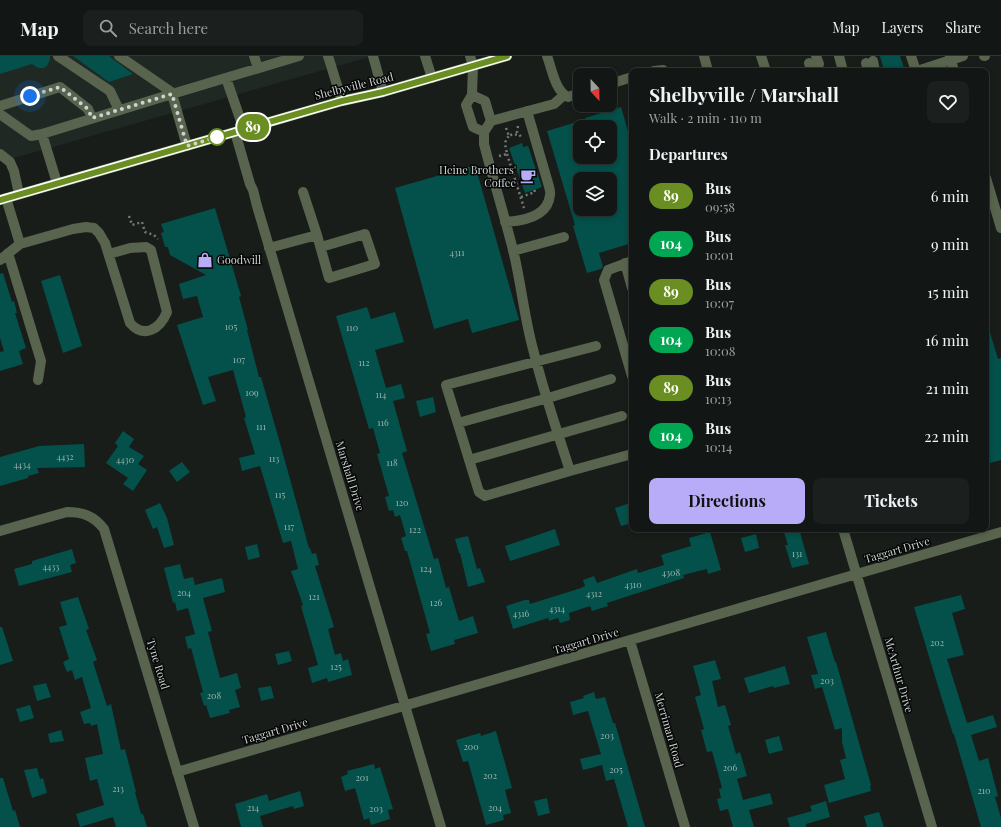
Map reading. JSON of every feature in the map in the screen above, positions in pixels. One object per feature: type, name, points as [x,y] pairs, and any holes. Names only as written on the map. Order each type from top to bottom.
[{"type":"main road","name":"Shelbyville Road","points":[[3,199],[342,101],[383,92],[432,78],[471,61],[507,56]]},
{"type":"street","points":[[58,56],[110,91],[119,110]]},
{"type":"street","points":[[119,56],[170,91],[187,146]]},
{"type":"street","points":[[254,56],[258,68]]},
{"type":"street","points":[[0,114],[31,136],[42,134],[299,56]]},
{"type":"street","points":[[328,56],[342,101]]},
{"type":"street","points":[[373,56],[383,92]]},
{"type":"street","points":[[425,56],[432,78]]},
{"type":"street","points":[[547,56],[558,86],[564,95],[568,97],[573,95]]},
{"type":"street","points":[[704,56],[707,68]]},
{"type":"street","points":[[761,56],[765,68]]},
{"type":"street","points":[[839,56],[842,68]]},
{"type":"street","points":[[911,56],[915,68]]},
{"type":"street","points":[[924,68],[950,58],[963,56]]},
{"type":"street","points":[[950,58],[953,68]]},
{"type":"street","points":[[471,61],[472,95],[466,105],[473,127],[484,132]]},
{"type":"street","points":[[813,63],[819,64],[818,68]]},
{"type":"street","name":"Marshall Drive","points":[[226,78],[250,184],[441,827]]},
{"type":"street","points":[[617,82],[629,79]]},
{"type":"street","points":[[0,106],[60,87],[88,109],[92,118]]},
{"type":"street","points":[[472,95],[484,101],[491,121]]},
{"type":"street","points":[[564,95],[554,104],[491,121],[484,132],[484,144],[513,251],[525,316],[536,361],[570,471]]},
{"type":"street","points":[[505,222],[519,222],[542,212],[547,206],[551,195],[526,111]]},
{"type":"street","points":[[42,134],[57,183]]},
{"type":"street","points":[[0,154],[5,164],[14,171],[19,194]]},
{"type":"street","points":[[989,188],[1001,228]]},
{"type":"street","points":[[303,192],[321,247],[329,278],[375,264],[365,234],[321,247]]},
{"type":"street","points":[[3,199],[20,244]]},
{"type":"street","points":[[38,380],[41,361],[4,256],[20,244],[73,229],[86,227],[94,228],[105,243],[130,323],[134,328],[140,331],[148,331],[156,328],[168,312],[151,250],[146,247],[140,247],[109,254]]},
{"type":"street","points":[[269,248],[317,235]]},
{"type":"street","points":[[513,251],[564,237]]},
{"type":"street","points":[[628,262],[608,270],[604,280],[629,366]]},
{"type":"street","points":[[596,346],[446,385],[479,492],[485,496],[629,455]]},
{"type":"street","points":[[458,423],[611,379]]},
{"type":"street","points":[[469,460],[622,416]]},
{"type":"street","name":"Tyne Road","points":[[0,531],[67,512],[79,512],[89,515],[99,522],[104,529],[108,538],[194,827]]},
{"type":"street","name":"McArthur Drive","points":[[844,532],[932,827]]},
{"type":"street","name":"Taggart Drive","points":[[177,772],[1001,532]]},
{"type":"street","name":"Merriman Road","points":[[630,641],[685,827]]},
{"type":"path","points":[[518,124],[516,132],[518,135]]},
{"type":"path","points":[[524,140],[518,135],[508,134],[505,145],[521,197],[535,192],[534,189]]},
{"type":"path","points":[[495,157],[507,154]]},
{"type":"path","points":[[129,216],[132,225],[142,222],[146,232],[154,235],[159,241]]},
{"type":"shaded area","points":[[0,56],[373,56],[0,162]]},
{"type":"building","points":[[0,56],[50,56],[50,59],[47,66],[43,68],[38,68],[32,64],[0,74]]},
{"type":"building","points":[[73,56],[109,56],[133,74],[109,82]]},
{"type":"building","points":[[880,56],[900,56],[904,68],[883,68]]},
{"type":"building","points":[[621,107],[629,135],[629,244],[599,253],[603,267],[601,269],[587,273],[573,226],[575,225],[547,131],[573,123],[573,164],[617,164],[617,120],[586,120],[585,118],[605,112],[617,112],[617,108]]},
{"type":"building","name":"Heine Brothers' Coffee","points":[[522,143],[523,147],[528,146],[542,187],[525,193],[509,148]]},
{"type":"building","points":[[475,165],[519,320],[472,333],[468,319],[434,329],[395,188]]},
{"type":"building","points":[[215,208],[241,296],[239,297],[259,377],[261,377],[309,548],[312,554],[316,553],[319,565],[315,566],[334,627],[328,629],[335,655],[341,653],[343,661],[348,659],[352,675],[328,682],[327,678],[312,683],[308,668],[318,665],[301,606],[303,605],[291,571],[298,569],[291,541],[283,543],[260,466],[242,471],[239,458],[255,454],[244,418],[246,417],[233,370],[208,377],[216,401],[203,405],[177,325],[203,317],[197,296],[183,299],[179,284],[206,275],[170,255],[168,247],[165,247],[161,233],[164,232],[161,224]]},
{"type":"building","points":[[3,273],[12,302],[14,301],[17,313],[15,313],[26,348],[19,351],[23,364],[0,371],[0,352],[4,351],[0,338],[0,274]]},
{"type":"building","points":[[60,275],[82,346],[63,353],[41,281]]},
{"type":"building","points":[[367,307],[371,319],[395,312],[404,342],[375,350],[386,388],[401,384],[405,398],[393,401],[407,451],[402,453],[434,559],[438,558],[446,588],[449,587],[459,621],[473,616],[478,633],[454,640],[455,644],[431,651],[426,634],[430,633],[407,551],[405,551],[401,538],[406,536],[400,515],[395,517],[393,510],[389,511],[385,497],[389,496],[377,454],[380,453],[373,428],[369,429],[336,316]]},
{"type":"building","points":[[989,329],[998,359],[1001,358],[1001,460],[989,463]]},
{"type":"building","points":[[433,397],[436,412],[420,417],[416,401]]},
{"type":"building","points":[[123,431],[134,439],[129,447],[144,456],[138,464],[147,470],[133,491],[123,484],[128,478],[106,463],[118,446],[115,443]]},
{"type":"building","points":[[84,444],[85,467],[37,468],[39,473],[28,476],[28,478],[0,486],[0,457],[39,446]]},
{"type":"building","points":[[182,462],[190,472],[177,482],[169,471]]},
{"type":"building","points":[[160,503],[167,518],[174,545],[164,548],[157,527],[153,529],[145,510]]},
{"type":"building","points":[[629,503],[629,524],[621,526],[615,508]]},
{"type":"building","points":[[555,529],[560,545],[510,561],[505,546]]},
{"type":"building","points":[[710,532],[721,570],[708,574],[707,569],[683,575],[684,578],[607,603],[608,606],[592,611],[590,606],[569,613],[570,620],[560,623],[558,618],[549,621],[548,618],[513,629],[506,606],[525,600],[529,600],[530,604],[581,588],[585,586],[583,580],[594,576],[597,583],[637,569],[638,573],[664,565],[661,555],[691,546],[689,538]]},
{"type":"building","points":[[784,532],[800,532],[809,564],[792,568],[785,545],[788,545]]},
{"type":"building","points":[[756,534],[759,548],[745,552],[741,538]]},
{"type":"building","points":[[468,536],[477,569],[480,568],[485,582],[468,587],[455,539]]},
{"type":"building","points":[[257,544],[260,557],[248,560],[245,547]]},
{"type":"building","points":[[72,549],[76,563],[70,565],[72,572],[19,586],[14,569],[32,564],[32,561]]},
{"type":"building","points":[[180,564],[184,579],[193,577],[195,585],[222,578],[225,592],[203,598],[212,631],[208,632],[220,678],[237,673],[241,688],[235,690],[240,707],[229,710],[230,713],[210,718],[206,705],[204,706],[200,693],[203,692],[191,648],[188,649],[185,637],[195,634],[188,608],[177,611],[175,602],[173,603],[164,568]]},
{"type":"building","points":[[961,595],[965,609],[952,613],[964,655],[947,659],[967,723],[993,715],[997,727],[971,735],[979,761],[988,758],[998,796],[995,797],[1001,818],[1001,827],[981,827],[954,734],[914,607]]},
{"type":"building","points":[[78,597],[89,629],[86,630],[97,660],[93,662],[107,706],[111,704],[121,750],[125,749],[141,814],[143,814],[147,827],[116,827],[113,817],[80,827],[76,814],[104,805],[97,779],[90,781],[85,758],[103,754],[97,724],[91,726],[90,723],[84,724],[80,712],[91,708],[82,677],[75,680],[72,670],[67,672],[63,662],[69,659],[59,627],[67,625],[60,602]]},
{"type":"building","points":[[0,627],[2,627],[13,661],[0,665]]},
{"type":"building","points":[[826,632],[871,785],[871,791],[829,803],[824,785],[845,779],[840,760],[846,758],[842,742],[842,728],[835,730],[822,687],[815,689],[811,675],[818,674],[807,637]]},
{"type":"building","points":[[289,651],[292,661],[278,665],[275,654]]},
{"type":"building","points":[[715,660],[721,679],[712,681],[718,707],[725,705],[731,725],[728,726],[736,754],[740,752],[747,776],[737,779],[743,800],[770,793],[773,804],[749,810],[754,827],[733,827],[728,809],[720,811],[717,799],[721,798],[719,789],[722,788],[712,751],[707,752],[701,730],[704,729],[695,697],[701,695],[693,666]]},
{"type":"building","points":[[785,666],[790,684],[774,688],[773,686],[749,693],[744,678]]},
{"type":"building","points":[[46,683],[51,697],[37,701],[33,686]]},
{"type":"building","points":[[271,686],[274,698],[261,701],[258,688]]},
{"type":"building","points":[[594,692],[596,699],[605,697],[613,723],[615,723],[645,827],[628,827],[614,779],[606,781],[602,765],[583,770],[580,759],[601,754],[588,711],[573,715],[570,702],[584,698],[583,696]]},
{"type":"building","points":[[30,705],[34,718],[20,722],[16,709]]},
{"type":"building","points":[[61,730],[64,741],[50,743],[48,734]]},
{"type":"building","points":[[496,731],[512,788],[505,790],[511,813],[503,815],[504,820],[486,825],[468,761],[463,762],[456,740],[480,733],[481,736]]},
{"type":"building","points":[[779,736],[783,750],[769,754],[765,740]]},
{"type":"building","points":[[374,764],[375,769],[380,767],[393,809],[388,810],[390,819],[371,825],[369,818],[364,820],[355,788],[345,791],[341,777],[348,774],[347,771]]},
{"type":"building","points":[[37,768],[40,779],[43,778],[47,793],[32,798],[24,770]]},
{"type":"building","points":[[0,778],[3,778],[13,811],[15,810],[20,827],[0,827]]},
{"type":"building","points":[[300,791],[304,806],[294,809],[293,806],[260,816],[263,827],[241,827],[235,804],[267,794],[269,801]]},
{"type":"building","points":[[547,798],[550,813],[538,816],[534,801]]},
{"type":"building","points":[[826,801],[830,817],[806,824],[806,827],[790,827],[787,818],[812,811],[810,806]]},
{"type":"building","points":[[879,812],[884,827],[867,827],[864,816]]},
{"type":"bus line","name":"89","points":[[0,200],[342,101],[383,92],[507,56]]},
{"type":"place","name":"Heine Brothers' Coffee","points":[[528,176]]},
{"type":"place","name":"Goodwill","points":[[205,260]]},
{"type":"route","points":[[30,96],[60,87],[88,109],[92,118],[172,94],[187,146],[217,137]]}]
